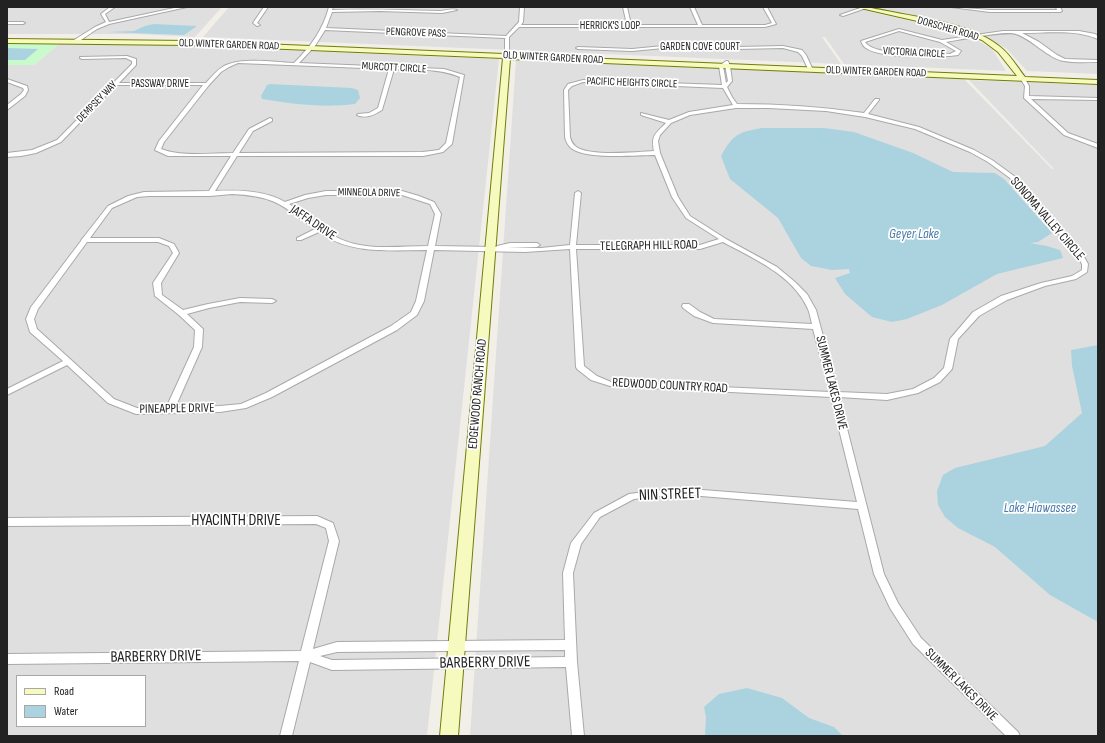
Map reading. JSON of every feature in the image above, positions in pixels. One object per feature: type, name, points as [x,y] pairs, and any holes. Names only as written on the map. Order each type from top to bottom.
[{"type":"main road","name":"DORSCHER ROAD","points":[[861,8],[948,27],[974,35],[991,43],[1000,50],[1020,77]]},
{"type":"main road","name":"OLD WINTER GARDEN ROAD","points":[[7,38],[314,46],[1020,77],[1098,82]]},
{"type":"main road","name":"OLD WINTER GARDEN ROAD","points":[[7,41],[78,39]]},
{"type":"main road","name":"EDGEWOOD RANCH ROAD","points":[[449,736],[507,54]]},
{"type":"main road","name":"OLD WINTER GARDEN ROAD","points":[[1020,77],[1098,78]]},
{"type":"street","points":[[108,23],[103,14],[113,7]]},
{"type":"street","points":[[78,39],[108,23],[185,7]]},
{"type":"street","points":[[258,25],[254,23],[266,7]]},
{"type":"street","points":[[507,54],[507,37],[519,26],[521,22],[522,7]]},
{"type":"street","points":[[625,7],[629,26]]},
{"type":"street","points":[[692,7],[701,26]]},
{"type":"street","name":"HERRICK'S LOOP","points":[[519,26],[765,26],[774,24],[765,7]]},
{"type":"street","points":[[954,7],[990,11],[1060,11],[1058,7]]},
{"type":"street","points":[[842,15],[861,8]]},
{"type":"street","points":[[295,64],[314,46],[325,29],[331,9],[455,10]]},
{"type":"street","points":[[7,23],[23,23]]},
{"type":"street","name":"PENGROVE PASS","points":[[325,29],[507,37]]},
{"type":"street","name":"VICTORIA CIRCLE","points":[[942,41],[959,51],[956,54],[950,55],[884,52],[869,49],[864,45],[863,41],[899,30],[942,41],[991,32],[1079,32],[1093,35],[1098,38]]},
{"type":"street","points":[[1015,32],[1037,43],[1055,56],[1064,60],[1098,61]]},
{"type":"street","name":"GARDEN COVE COURT","points":[[578,48],[632,50],[674,46],[737,48],[783,47],[800,51],[804,55],[810,68]]},
{"type":"street","name":"DEMPSEY WAY","points":[[7,155],[18,155],[47,148],[59,141],[134,64],[134,60],[127,57],[82,58]]},
{"type":"street","name":"MURCOTT CIRCLE","points":[[238,62],[295,64],[444,70],[462,76],[448,144],[441,150],[423,154],[168,154],[158,150],[161,142],[207,84],[226,66],[238,62]]},
{"type":"street","points":[[725,65],[730,81],[725,87],[728,97],[736,106]]},
{"type":"street","points":[[360,115],[370,115],[380,109],[392,68]]},
{"type":"street","points":[[1020,77],[1027,86],[1026,97]]},
{"type":"street","points":[[7,80],[25,87],[26,90],[23,95],[7,108]]},
{"type":"street","name":"PACIFIC HEIGHTS CIRCLE","points":[[657,153],[598,154],[575,149],[568,142],[566,90],[570,85],[583,81],[725,87]]},
{"type":"street","name":"PASSWAY DRIVE","points":[[114,84],[207,84]]},
{"type":"street","points":[[1026,97],[1098,99]]},
{"type":"street","points":[[1026,97],[1066,134],[1098,146]]},
{"type":"street","points":[[865,115],[877,100]]},
{"type":"street","name":"SONOMA VALLEY CIRCLE","points":[[736,106],[812,108],[865,115],[917,128],[953,142],[990,161],[1012,177],[1080,254],[1085,264],[1085,271],[1074,278],[1043,284],[1004,298],[976,314],[954,339],[948,369],[937,380],[915,391],[887,397],[835,396]]},
{"type":"street","name":"SUMMER LAKES DRIVE","points":[[736,106],[689,114],[669,122],[658,134],[655,141],[657,153],[675,197],[688,217],[724,240],[775,268],[793,283],[810,305],[835,396],[880,574],[894,605],[917,641],[1014,736]]},
{"type":"street","points":[[643,114],[669,122]]},
{"type":"street","points":[[210,194],[251,130],[270,120]]},
{"type":"street","name":"MINNEOLA DRIVE","points":[[284,204],[307,196],[326,193],[402,193],[417,197],[432,203],[438,214],[431,247]]},
{"type":"street","name":"REDWOOD COUNTRY ROAD","points":[[578,193],[573,247],[580,367],[594,378],[610,384],[835,396]]},
{"type":"street","name":"PINEAPPLE DRIVE","points":[[210,194],[144,194],[125,199],[110,207],[34,309],[30,319],[33,330],[111,401],[136,411],[169,411],[220,409],[243,406],[269,396],[394,328],[414,313],[420,301],[431,247]]},
{"type":"street","name":"JAFFA DRIVE","points":[[210,194],[263,195],[284,204],[319,230],[352,246],[490,248]]},
{"type":"street","points":[[299,239],[319,230]]},
{"type":"street","points":[[84,240],[160,240],[172,245],[176,252],[157,283],[159,296],[182,313],[199,329],[198,347],[169,411]]},
{"type":"street","name":"TELEGRAPH HILL ROAD","points":[[490,248],[509,251],[552,250],[573,247],[700,246],[724,240]]},
{"type":"street","points":[[182,313],[240,300],[272,301]]},
{"type":"street","points":[[686,306],[697,314],[713,320],[817,327]]},
{"type":"street","points":[[7,392],[68,362]]},
{"type":"street","name":"NIN STREET","points":[[571,645],[568,573],[576,543],[596,515],[632,496],[677,491],[862,506]]},
{"type":"street","name":"HYACINTH DRIVE","points":[[7,522],[317,520],[330,526],[334,541],[305,656]]},
{"type":"street","points":[[571,645],[571,662],[578,736]]},
{"type":"street","name":"BARBERRY DRIVE","points":[[7,659],[305,656],[336,647],[571,645]]},
{"type":"street","points":[[286,736],[305,656]]},
{"type":"street","name":"BARBERRY DRIVE","points":[[305,656],[332,665],[571,662]]},
{"type":"shaded area","points":[[7,7],[222,7],[195,37],[137,34],[7,34]]},
{"type":"shaded area","points":[[229,7],[850,7],[945,29],[972,37],[992,49],[1006,71],[844,64],[825,37],[822,37],[841,64],[203,37]]},
{"type":"shaded area","points":[[868,7],[1098,7],[1098,74],[1027,71],[1007,49],[984,36],[947,24]]},
{"type":"shaded area","points":[[59,44],[159,45],[499,59],[427,736],[7,736],[7,65],[34,65]]},
{"type":"shaded area","points":[[516,60],[964,79],[1052,169],[1054,169],[969,80],[1098,85],[1098,736],[470,736]]},
{"type":"green space","points":[[7,44],[59,44],[34,65],[7,65]]},
{"type":"water","points":[[154,24],[197,26],[184,35],[107,32],[134,31]]},
{"type":"water","points":[[7,48],[38,49],[25,60],[7,60]]},
{"type":"water","points":[[267,85],[352,88],[358,90],[360,98],[355,104],[331,106],[297,104],[262,99],[261,96]]},
{"type":"water","name":"Geyer Lake","points":[[762,128],[824,128],[854,132],[913,153],[953,172],[995,173],[1004,179],[1052,233],[1038,242],[1030,243],[1060,250],[1063,258],[997,274],[942,305],[907,319],[892,322],[872,317],[845,294],[835,278],[850,273],[849,269],[832,270],[811,266],[801,258],[778,218],[730,179],[721,156],[725,149],[737,135]]},
{"type":"water","name":"Lake Hiawassee","points":[[1098,345],[1098,622],[1050,595],[995,547],[958,528],[945,517],[938,505],[937,491],[943,475],[955,468],[1045,446],[1082,413],[1072,366],[1071,350]]},
{"type":"water","points":[[747,688],[782,698],[809,718],[834,727],[843,736],[705,736],[706,717],[704,707],[719,694]]}]
